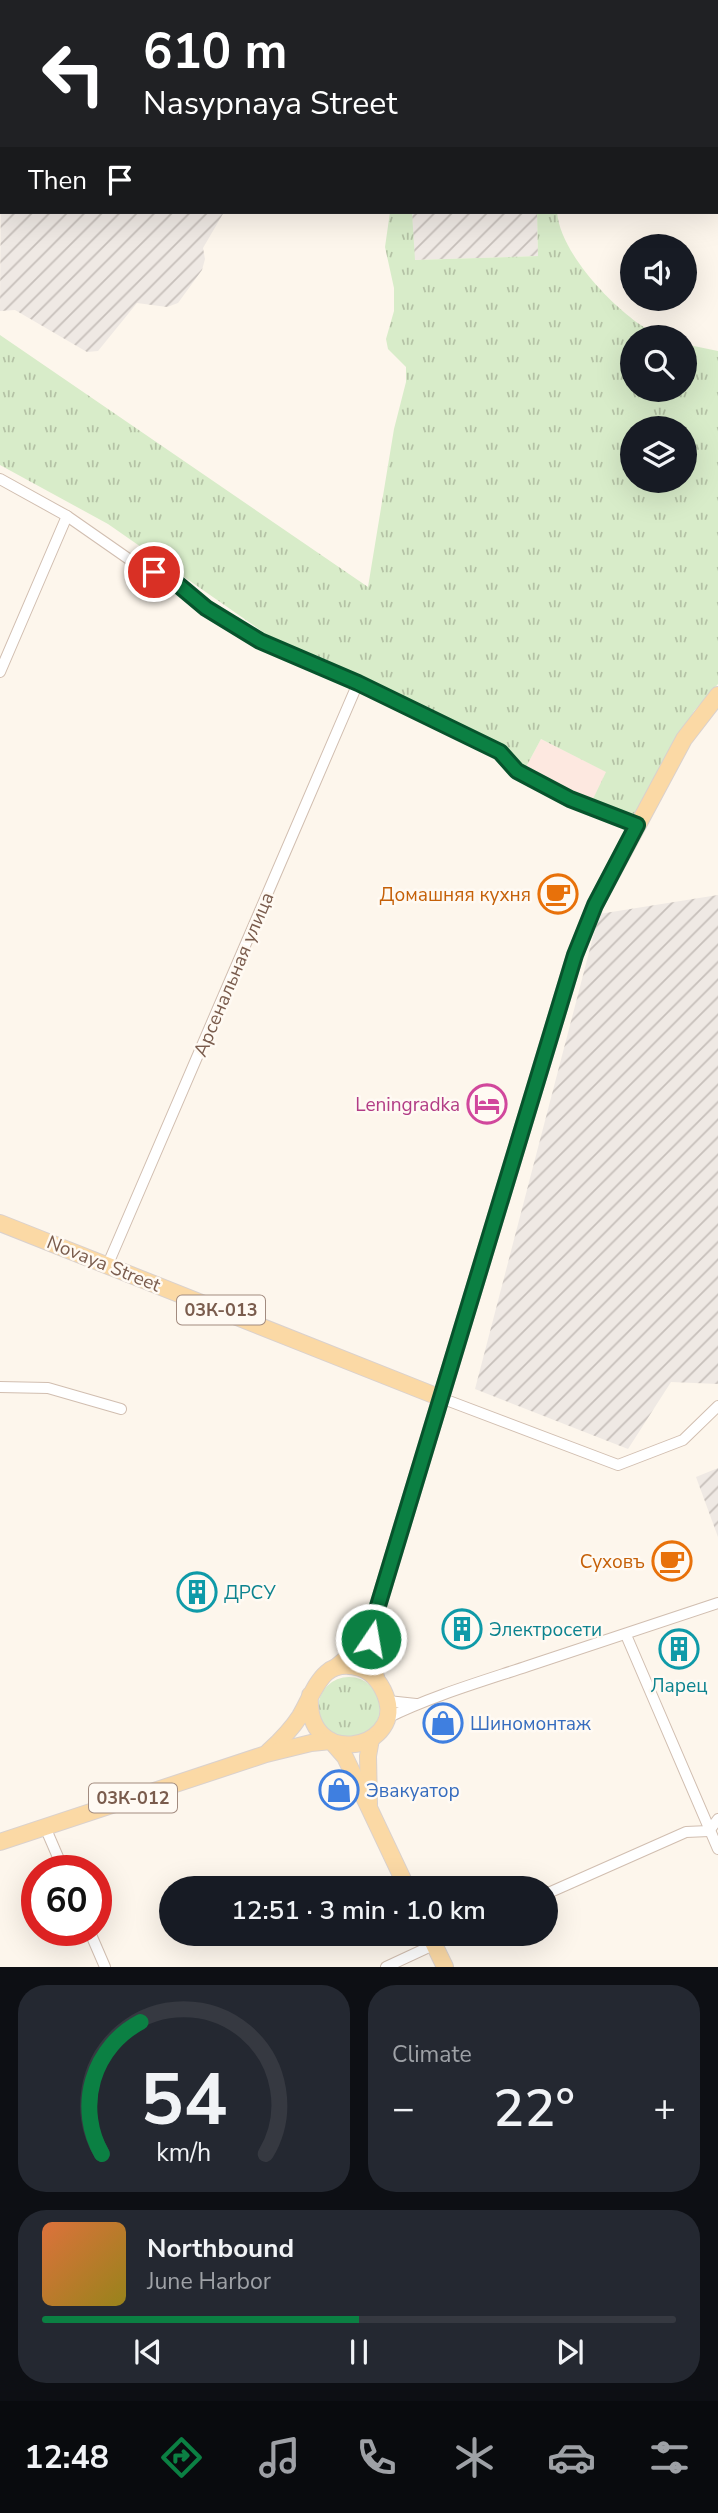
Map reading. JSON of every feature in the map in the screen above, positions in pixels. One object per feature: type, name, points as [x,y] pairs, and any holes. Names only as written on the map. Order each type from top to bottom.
[{"type":"main road","points":[[266,1754],[310,1743],[331,1741],[344,1746],[358,1744],[371,1738],[387,1718],[388,1701],[376,1677],[370,1655],[374,1619],[575,955],[595,905],[684,739],[718,695]]},
{"type":"main road","name":"Novaya Street","points":[[0,1223],[442,1398]]},
{"type":"main road","points":[[266,1754],[287,1734],[315,1684],[350,1655],[374,1619]]},
{"type":"main road","points":[[336,1667],[363,1668],[376,1677]]},
{"type":"main road","points":[[310,1695],[312,1720],[318,1731],[345,1757],[401,1876]]},
{"type":"main road","points":[[370,1814],[368,1756],[371,1738]]},
{"type":"main road","name":"03К-012","points":[[0,1842],[266,1754]]},
{"type":"main road","points":[[435,1946],[445,1967]]},
{"type":"street","points":[[0,479],[67,516],[133,562],[175,582],[206,608],[260,641],[358,683],[500,752],[517,771],[570,799],[637,825]]},
{"type":"street","points":[[0,672],[67,516]]},
{"type":"street","name":"Арсенальная улица","points":[[108,1265],[358,683]]},
{"type":"street","points":[[0,1387],[48,1388],[121,1409]]},
{"type":"street","points":[[442,1398],[618,1465],[683,1440],[718,1406]]},
{"type":"street","points":[[387,1718],[416,1704],[718,1603]]},
{"type":"street","points":[[626,1635],[718,1849]]},
{"type":"street","points":[[388,1701],[416,1704]]},
{"type":"street","points":[[558,1889],[686,1832],[709,1830],[718,1819]]},
{"type":"street","points":[[45,1827],[57,1855]]},
{"type":"street","points":[[96,1946],[105,1967]]},
{"type":"street","points":[[386,1967],[420,1946]]},
{"type":"shaded area","points":[[1,214],[223,214],[203,248],[205,259],[202,270],[178,303],[167,307],[137,303],[98,351],[87,352],[15,310],[0,311]]},
{"type":"shaded area","points":[[412,214],[537,214],[538,256],[414,260]]},
{"type":"shaded area","points":[[541,739],[607,772],[592,801],[526,767]]},
{"type":"shaded area","points":[[718,895],[718,1384],[671,1382],[628,1449],[475,1389],[599,914]]},
{"type":"shaded area","points":[[718,1468],[718,1537],[696,1477]]},
{"type":"green space","points":[[390,214],[412,214],[415,260],[538,256],[537,214],[557,214],[566,241],[584,270],[620,311],[642,325],[620,325],[620,402],[697,402],[697,347],[718,351],[718,684],[694,711],[634,815],[592,801],[606,772],[541,739],[526,767],[507,748],[266,634],[108,524],[0,465],[0,335],[368,587],[394,429],[406,382],[406,367],[388,349],[386,339],[394,311],[394,288],[385,247]]},
{"type":"green space","points":[[349,1677],[361,1679],[371,1686],[378,1696],[378,1720],[371,1730],[361,1737],[349,1739],[337,1737],[327,1730],[320,1720],[318,1708],[320,1696],[327,1686],[337,1679]]},
{"type":"place","name":"Домашняя кухня","points":[[558,894]]},
{"type":"place","name":"Leningradka","points":[[487,1104]]},
{"type":"place","name":"Суховъ","points":[[672,1561]]},
{"type":"place","name":"ДРСУ","points":[[197,1592]]},
{"type":"place","name":"Электросети","points":[[462,1629]]},
{"type":"place","name":"Ларец","points":[[679,1649]]},
{"type":"place","name":"Шиномонтаж","points":[[443,1723]]},
{"type":"place","name":"Эвакуатор","points":[[339,1790]]},
{"type":"route","points":[[154,572],[175,582],[206,608],[260,641],[358,683],[500,752],[517,771],[570,799],[637,825],[595,905],[575,955],[374,1619],[371,1639]]}]
